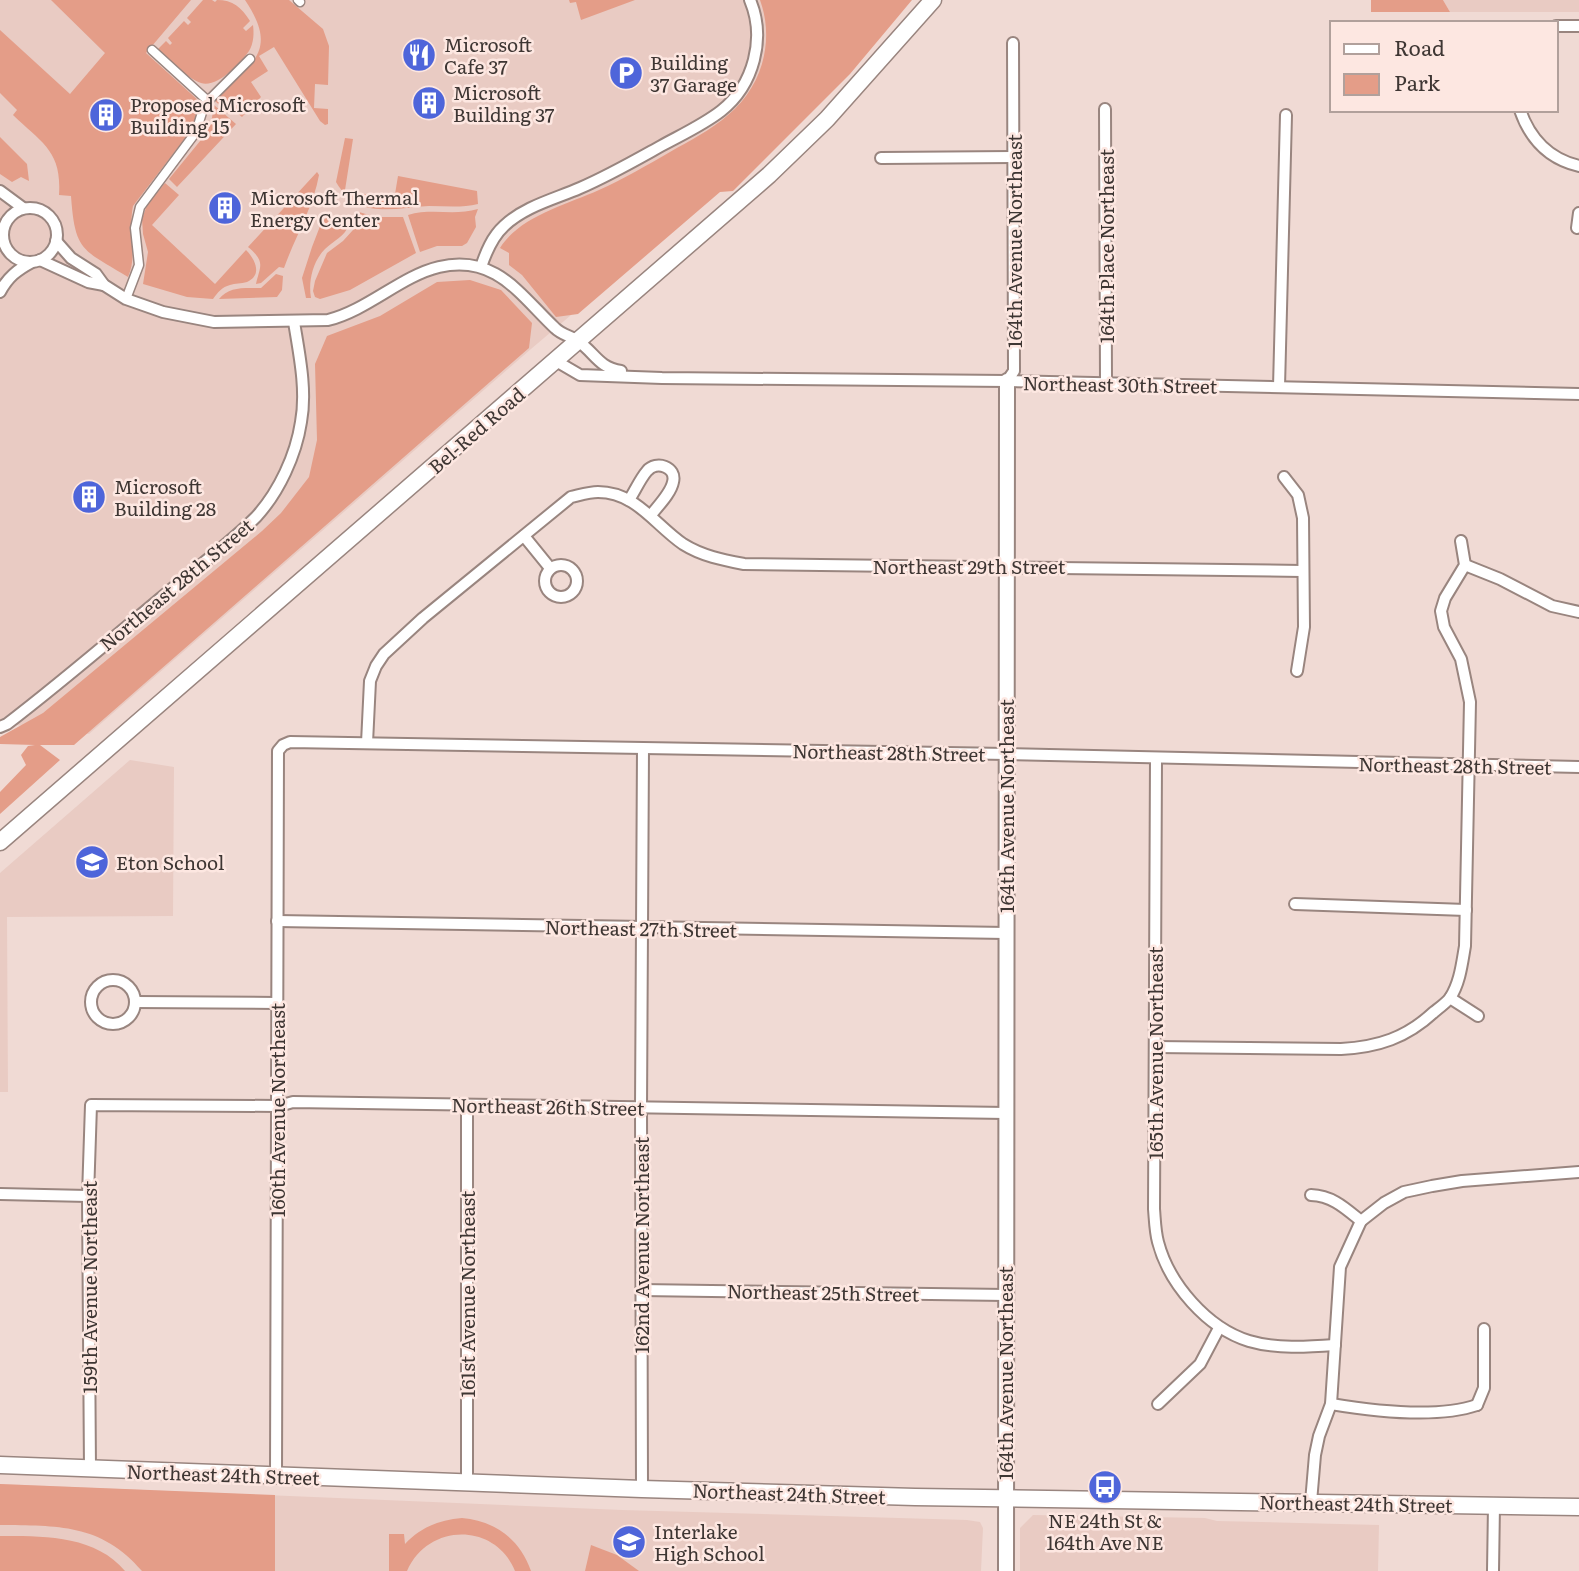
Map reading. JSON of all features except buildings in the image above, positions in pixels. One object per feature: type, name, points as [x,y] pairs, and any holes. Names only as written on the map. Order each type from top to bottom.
[{"type":"main road","name":"Bel-Red Road","points":[[0,842],[556,361],[798,147],[827,119],[933,0]]},
{"type":"main road","name":"Northeast 24th Street","points":[[0,1465],[642,1489],[1579,1507]]},
{"type":"street","points":[[57,241],[71,258],[96,274],[104,285],[126,299],[163,312],[199,320],[246,323],[317,321],[344,316],[439,267],[481,267],[486,251],[502,227],[516,216],[607,176],[697,126],[727,105],[740,89],[754,60],[758,37],[750,0]]},
{"type":"street","points":[[1558,26],[1579,26]]},
{"type":"street","name":"164th Avenue Northeast","points":[[1006,1571],[1006,567],[1007,381],[1014,370],[1013,43]]},
{"type":"street","points":[[152,50],[208,101]]},
{"type":"street","points":[[126,299],[139,265],[135,228],[140,208],[197,132],[204,106],[250,59]]},
{"type":"street","name":"164th Place Northeast","points":[[1105,109],[1106,383]]},
{"type":"street","points":[[1521,112],[1527,130],[1544,149],[1565,162],[1579,166]]},
{"type":"street","points":[[1279,387],[1286,115]]},
{"type":"street","points":[[881,158],[1013,157]]},
{"type":"street","points":[[0,191],[23,208],[42,210],[49,216],[55,223],[57,241],[53,249],[15,271],[0,292]]},
{"type":"street","points":[[0,250],[2,227],[15,212],[23,208]]},
{"type":"street","points":[[1577,228],[1579,213]]},
{"type":"street","points":[[2,227],[8,252],[23,261],[36,261],[88,282],[104,285]]},
{"type":"street","name":"Northeast 30th Street","points":[[481,267],[498,274],[513,285],[558,331],[578,341],[607,369],[662,378]]},
{"type":"street","name":"Northeast 28th Street","points":[[0,727],[47,693],[190,573],[256,516],[274,493],[284,474],[301,422],[303,398],[294,322]]},
{"type":"street","name":"Northeast 30th Street","points":[[556,361],[580,375],[662,378],[1007,381],[1579,394]]},
{"type":"street","points":[[629,500],[649,468],[659,465],[668,468],[673,476],[673,486],[651,515]]},
{"type":"street","points":[[1284,477],[1298,495],[1303,518],[1304,627],[1297,671]]},
{"type":"street","name":"Northeast 29th Street","points":[[524,536],[571,497],[597,491],[629,500],[684,544],[701,554],[744,564],[1303,570]]},
{"type":"street","points":[[367,743],[370,681],[384,654],[423,618],[524,536],[550,568]]},
{"type":"street","points":[[1155,1047],[1368,1047],[1395,1039],[1418,1027],[1450,998],[1461,971],[1465,946],[1469,702],[1461,659],[1444,627],[1441,611],[1445,598],[1465,565],[1461,541]]},
{"type":"street","points":[[1465,565],[1500,579],[1552,606],[1579,612]]},
{"type":"street","name":"Northeast 28th Street","points":[[283,745],[289,742],[367,743],[1579,767]]},
{"type":"street","name":"160th Avenue Northeast","points":[[276,1476],[278,751],[283,745]]},
{"type":"street","name":"162nd Avenue Northeast","points":[[642,1489],[640,1108],[643,749]]},
{"type":"street","name":"165th Avenue Northeast","points":[[1156,758],[1154,1209],[1157,1239],[1164,1259],[1179,1286],[1219,1328]]},
{"type":"street","points":[[1295,904],[1466,909]]},
{"type":"street","name":"Northeast 27th Street","points":[[277,921],[1006,933]]},
{"type":"street","points":[[116,980],[131,990],[135,1002],[127,1018],[110,1023],[94,1013],[91,1002],[94,990],[99,985],[116,980]]},
{"type":"street","points":[[1450,998],[1478,1016]]},
{"type":"street","points":[[135,1002],[277,1003]]},
{"type":"street","name":"Northeast 26th Street","points":[[91,1105],[278,1106],[293,1102],[1006,1113]]},
{"type":"street","name":"159th Avenue Northeast","points":[[90,1469],[88,1196],[91,1105]]},
{"type":"street","name":"161st Avenue Northeast","points":[[467,1105],[467,1482]]},
{"type":"street","points":[[1311,1502],[1315,1455],[1331,1404],[1340,1267],[1361,1221],[1404,1192],[1462,1181],[1579,1172]]},
{"type":"street","points":[[0,1194],[88,1196]]},
{"type":"street","points":[[1311,1195],[1337,1201],[1361,1221]]},
{"type":"street","name":"Northeast 25th Street","points":[[641,1290],[1006,1294]]},
{"type":"street","points":[[1158,1404],[1200,1364],[1219,1328],[1250,1341],[1272,1345],[1335,1345]]},
{"type":"street","points":[[1477,1405],[1484,1388],[1484,1329]]},
{"type":"street","points":[[1331,1404],[1388,1411],[1458,1411],[1477,1405]]},
{"type":"street","points":[[1477,1405],[1486,1414]]},
{"type":"street","points":[[1493,1571],[1494,1505]]},
{"type":"shaded area","points":[[0,0],[905,0],[807,115],[531,349],[89,734],[0,723]]},
{"type":"shaded area","points":[[1443,0],[1579,0],[1579,12],[1450,12]]},
{"type":"shaded area","points":[[130,760],[174,767],[173,916],[7,917],[8,1092],[0,1092],[0,873]]},
{"type":"shaded area","name":"Interlake High School","points":[[0,1484],[622,1510],[967,1520],[980,1522],[983,1528],[981,1571],[0,1571]]},
{"type":"shaded area","points":[[1033,1515],[1379,1525],[1378,1571],[1020,1571],[1020,1528]]},
{"type":"green space","points":[[51,0],[191,0],[146,53],[199,101],[193,128],[133,206],[133,251],[128,277],[84,247],[75,228],[71,196],[59,195],[59,180],[53,158],[41,141],[13,115],[17,110],[0,93],[0,30],[70,94],[105,53]]},
{"type":"green space","points":[[203,0],[223,0],[236,5],[250,21],[243,28],[246,31],[253,25],[253,41],[249,51],[228,74],[207,84],[190,77],[157,50],[166,41],[170,45],[172,43],[168,38],[184,21],[188,25],[191,22],[187,18]]},
{"type":"green space","points":[[245,0],[289,0],[323,29],[329,46],[328,85],[315,84],[314,108],[328,109],[328,124],[320,121],[274,47],[259,56],[268,71],[251,82],[261,97],[242,117],[229,106],[225,110],[215,101],[257,56],[260,32]]},
{"type":"green space","points":[[569,0],[635,0],[581,20],[576,2],[570,3]]},
{"type":"green space","points":[[760,0],[912,0],[850,74],[733,191],[720,192],[578,314],[556,317],[522,275],[509,265],[509,253],[500,248],[509,237],[531,220],[626,177],[700,135],[740,104],[757,77],[765,47],[766,31]]},
{"type":"green space","points":[[1371,0],[1443,0],[1450,12],[1371,12]]},
{"type":"green space","points":[[214,105],[236,124],[177,187],[169,179],[205,135],[211,124]]},
{"type":"green space","points":[[0,137],[27,164],[29,181],[21,177],[12,182],[0,174]]},
{"type":"green space","points":[[345,138],[353,139],[345,190],[394,200],[398,176],[477,191],[478,204],[377,209],[355,202],[336,182]]},
{"type":"green space","points":[[317,172],[319,175],[313,199],[284,268],[279,267],[261,283],[256,284],[259,261],[248,247]]},
{"type":"green space","points":[[165,183],[179,195],[152,225],[215,284],[246,250],[256,267],[252,279],[225,287],[213,299],[187,297],[143,284],[148,252],[142,219],[147,205]]},
{"type":"green space","points":[[478,209],[476,227],[467,243],[462,246],[437,246],[420,252],[408,215]]},
{"type":"green space","points":[[359,212],[376,217],[403,217],[416,253],[350,290],[320,299],[315,297],[315,281],[327,253],[343,241],[363,219]]},
{"type":"green space","points":[[337,216],[349,224],[345,232],[317,259],[311,278],[311,298],[306,298],[302,278],[312,247],[322,221]]},
{"type":"green space","points":[[276,274],[283,276],[282,290],[277,297],[219,299],[232,290],[261,288]]},
{"type":"green space","points":[[470,280],[501,290],[532,323],[529,348],[74,745],[40,745],[60,760],[0,814],[0,792],[26,765],[21,755],[28,746],[35,745],[0,744],[0,737],[43,713],[262,531],[281,513],[309,477],[317,440],[315,364],[327,336],[380,316],[437,282]]},
{"type":"green space","points":[[0,1484],[275,1495],[275,1571],[142,1571],[111,1544],[77,1530],[0,1525]]},
{"type":"green space","points":[[462,1518],[485,1523],[505,1534],[520,1550],[531,1571],[515,1571],[505,1555],[493,1544],[478,1537],[461,1535],[445,1537],[430,1544],[417,1555],[407,1571],[389,1571],[389,1534],[404,1534],[405,1544],[431,1525]]},
{"type":"green space","points":[[0,1536],[33,1536],[84,1544],[113,1559],[125,1571],[0,1571]]},
{"type":"green space","points":[[591,1545],[617,1555],[639,1571],[585,1571]]},
{"type":"place","name":"Microsoft Cafe 37","points":[[419,55]]},
{"type":"place","name":"Building 37 Garage","points":[[626,73]]},
{"type":"place","name":"Microsoft Building 37","points":[[429,103]]},
{"type":"place","name":"Proposed Microsoft Building 15","points":[[106,115]]},
{"type":"place","name":"Microsoft Thermal Energy Center","points":[[225,208]]},
{"type":"place","name":"Microsoft Building 28","points":[[89,497]]},
{"type":"place","name":"Eton School","points":[[92,862]]},
{"type":"place","name":"NE 24th St & 164th Ave NE","points":[[1105,1487]]},
{"type":"place","name":"Interlake High School","points":[[629,1542]]}]
